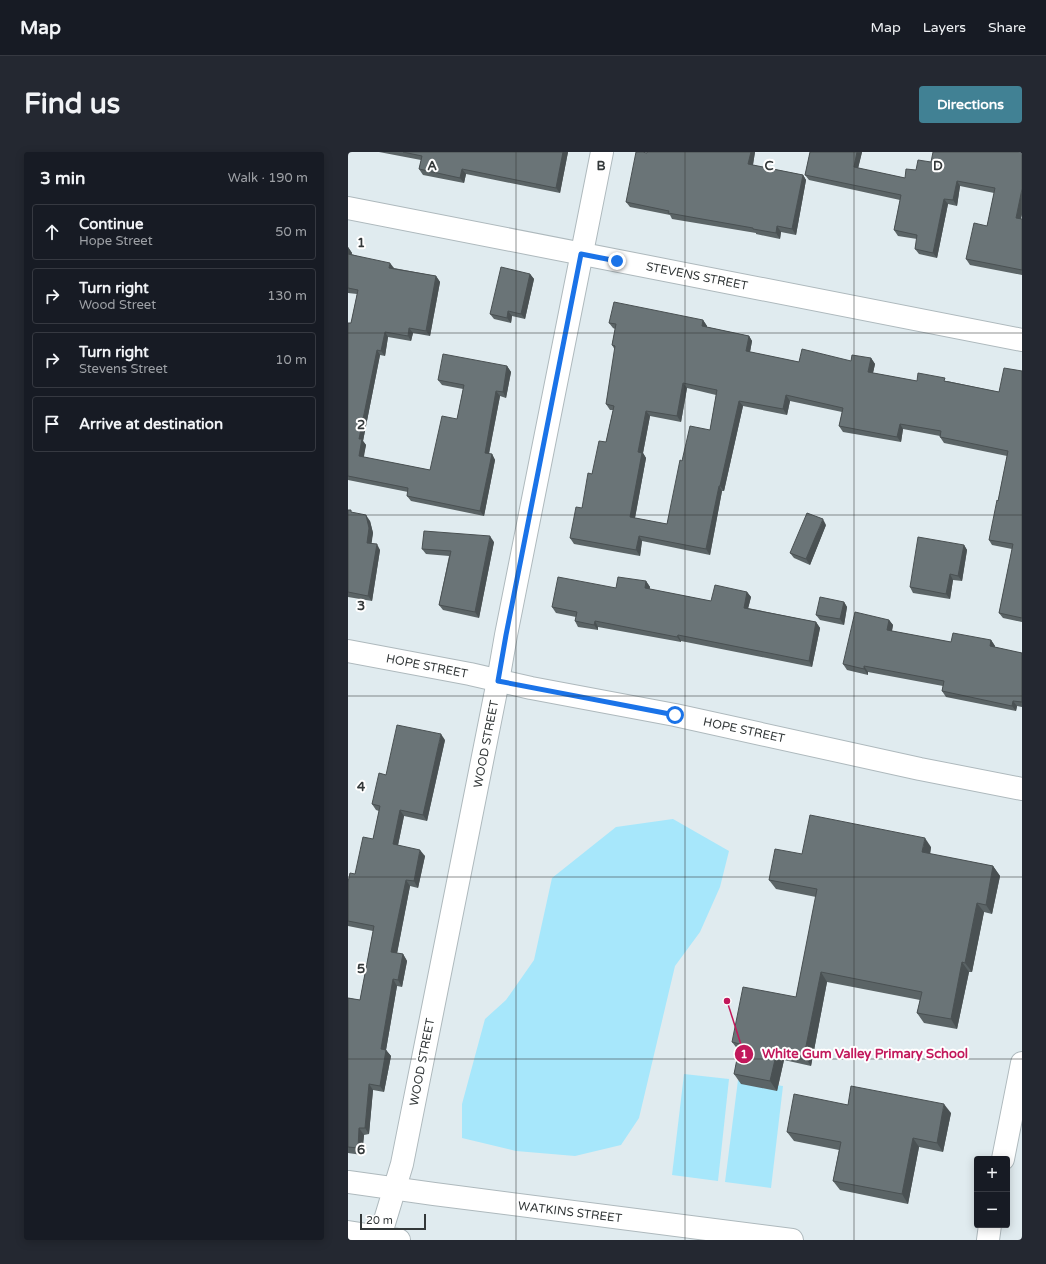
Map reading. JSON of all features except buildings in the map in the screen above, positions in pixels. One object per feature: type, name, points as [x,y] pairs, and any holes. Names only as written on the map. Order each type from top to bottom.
[{"type":"street","name":"WOOD STREET","points":[[386,1239],[602,152]]},
{"type":"street","name":"STEVENS STREET","points":[[348,208],[581,254],[879,310],[1022,340]]},
{"type":"street","name":"HOPE STREET","points":[[348,651],[675,715],[920,769],[1022,789]]},
{"type":"street","points":[[1004,1156],[1022,1063]]},
{"type":"street","name":"WATKINS STREET","points":[[348,1182],[792,1240]]},
{"type":"street","points":[[988,1240],[990,1228]]},
{"type":"street","points":[[348,1232],[386,1239]]},
{"type":"shaded area","points":[[673,819],[729,851],[720,887],[700,932],[675,966],[639,1118],[621,1145],[575,1156],[516,1151],[462,1138],[462,1104],[485,1019],[506,1000],[534,960],[552,878],[616,827]]},
{"type":"shaded area","points":[[684,1074],[729,1079],[718,1181],[672,1175]]},
{"type":"shaded area","points":[[738,1080],[783,1086],[771,1188],[725,1182]]},
{"type":"place","name":"White Gum Valley Primary School","points":[[727,1001]]},
{"type":"route","points":[[617,261],[581,254],[498,681],[675,715]]}]
